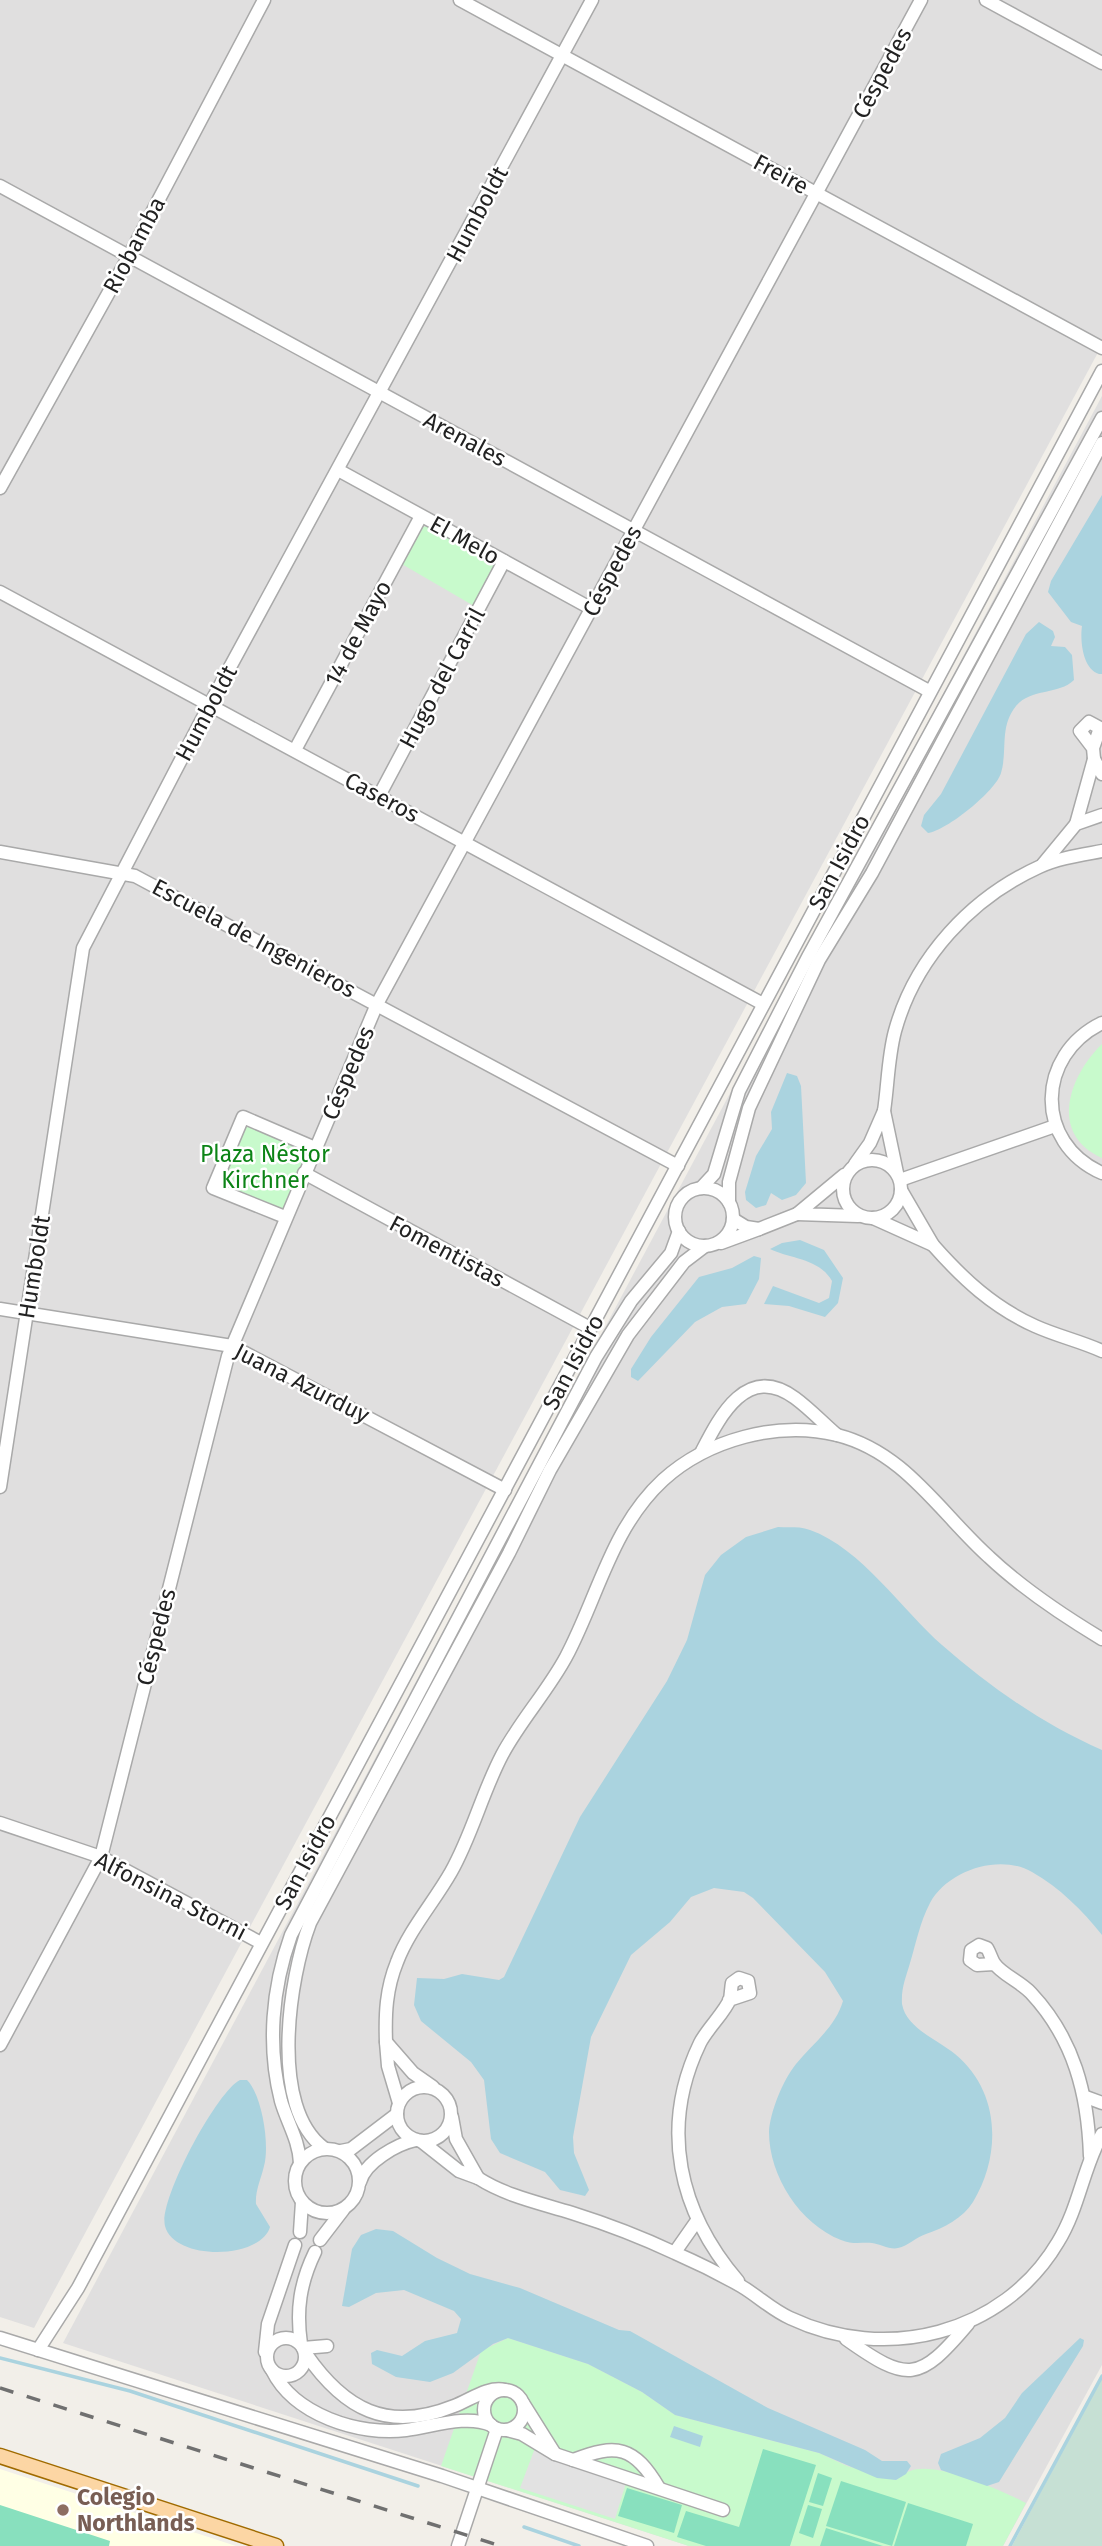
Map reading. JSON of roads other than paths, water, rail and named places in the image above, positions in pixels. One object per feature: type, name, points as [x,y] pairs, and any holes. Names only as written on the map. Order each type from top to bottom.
[{"type":"main road","points":[[0,2456],[276,2546]]},
{"type":"street","name":"Riobamba","points":[[0,488],[129,256],[264,0]]},
{"type":"street","name":"Freire","points":[[460,0],[1102,348]]},
{"type":"street","name":"Humboldt","points":[[0,1486],[80,961],[88,937],[210,704],[593,0]]},
{"type":"street","name":"Céspedes","points":[[0,2045],[101,1857],[232,1346],[377,1004],[921,0]]},
{"type":"street","points":[[986,0],[1102,63]]},
{"type":"street","name":"Arenales","points":[[0,186],[929,691]]},
{"type":"street","name":"San Isidro","points":[[38,2350],[78,2288],[929,691],[1102,372]]},
{"type":"street","points":[[533,1492],[602,1346],[631,1300],[671,1253],[678,1231],[675,1216],[677,1206],[687,1194],[701,1188],[714,1174],[739,1091],[825,937],[1102,418]]},
{"type":"street","points":[[723,2510],[555,2454],[522,2434],[468,2421],[386,2432],[353,2426],[318,2413],[297,2401],[278,2382],[269,2366],[265,2343],[268,2324],[297,2239],[302,2202],[295,2186],[300,2163],[299,2149],[277,2080],[273,2029],[278,1978],[304,1921],[533,1492],[628,1335],[684,1262],[728,1234],[733,1219],[729,1202],[729,1182],[749,1108],[825,937],[872,873],[1102,443]]},
{"type":"street","name":"El Melo","points":[[338,470],[592,609]]},
{"type":"street","name":"14 de Mayo","points":[[295,750],[421,516]]},
{"type":"street","name":"Hugo del Carril","points":[[379,796],[504,561]]},
{"type":"street","name":"Caseros","points":[[0,592],[763,1003]]},
{"type":"street","points":[[1042,865],[1076,824],[1093,754],[1102,774]]},
{"type":"street","points":[[1076,824],[1102,815]]},
{"type":"street","points":[[678,1231],[690,1243],[710,1246],[760,1229],[797,1214],[851,1168],[870,1143],[884,1111],[895,1030],[923,968],[937,947],[977,905],[1042,865],[1102,851]]},
{"type":"street","name":"Escuela de Ingenieros","points":[[0,852],[122,871],[678,1166]]},
{"type":"street","points":[[1102,1023],[1073,1043],[1060,1063],[1052,1088],[1055,1126],[1080,1160],[1102,1173]]},
{"type":"street","points":[[797,1214],[868,1217],[892,1209],[899,1181],[884,1111]]},
{"type":"street","name":"Céspedes","points":[[285,1217],[213,1188],[243,1117],[315,1148]]},
{"type":"street","points":[[899,1181],[1055,1126]]},
{"type":"street","points":[[933,1245],[849,1208],[842,1188],[851,1168],[875,1159],[890,1166],[933,1245],[963,1278],[1002,1309],[1037,1327],[1102,1351]]},
{"type":"street","name":"Fomentistas","points":[[304,1173],[590,1328]]},
{"type":"street","points":[[701,1188],[718,1191],[729,1202]]},
{"type":"street","points":[[733,1219],[746,1227],[760,1229]]},
{"type":"street","name":"Juana Azurduy","points":[[0,1309],[232,1346],[505,1490]]},
{"type":"street","points":[[702,1451],[726,1406],[745,1392],[760,1388],[772,1389],[795,1398],[837,1435],[900,1466],[1015,1581],[1102,1639]]},
{"type":"street","points":[[837,1435],[782,1432],[760,1434],[702,1451],[665,1478],[631,1517],[610,1555],[576,1637],[546,1691],[504,1751],[453,1869],[396,1965],[387,1995],[388,2066],[404,2132],[459,2171],[508,2194],[599,2221],[675,2252],[742,2287],[787,2317],[843,2337],[884,2365],[915,2370],[940,2357],[972,2320]]},
{"type":"street","name":"Alfonsina Storni","points":[[0,1823],[101,1857],[261,1943]]},
{"type":"street","points":[[304,1921],[291,1993],[290,2067],[307,2128],[324,2148]]},
{"type":"street","points":[[994,1964],[1031,1993],[1058,2029],[1086,2097],[1090,2156]]},
{"type":"street","points":[[729,2000],[700,2044],[690,2068],[679,2114],[680,2160],[696,2222],[742,2287]]},
{"type":"street","points":[[386,2042],[413,2073],[448,2100],[456,2139],[478,2178]]},
{"type":"street","points":[[300,2163],[308,2154],[324,2148],[341,2151],[351,2149],[398,2109],[404,2095],[417,2088],[436,2089]]},
{"type":"street","points":[[1086,2097],[1102,2103]]},
{"type":"street","points":[[269,2366],[281,2376],[295,2375],[304,2365],[299,2303],[306,2272],[330,2222],[356,2194],[365,2169],[406,2142],[440,2136],[447,2129],[452,2115]]},
{"type":"street","points":[[843,2337],[899,2340],[947,2331],[972,2320],[1023,2284],[1050,2255],[1076,2204],[1090,2156],[1102,2134]]},
{"type":"street","points":[[341,2151],[355,2164],[359,2182]]},
{"type":"street","points":[[302,2202],[322,2213],[344,2208]]},
{"type":"street","points":[[675,2252],[696,2222]]},
{"type":"street","points":[[287,2266],[306,2272]]},
{"type":"street","points":[[0,2338],[478,2488],[647,2546]]},
{"type":"street","points":[[269,2366],[270,2347],[278,2340],[292,2339],[343,2399],[370,2412],[389,2416],[432,2413],[491,2389],[505,2390],[521,2400],[555,2454]]},
{"type":"street","points":[[303,2349],[327,2346]]},
{"type":"street","points":[[498,2428],[484,2413],[485,2402],[491,2394],[505,2390]]},
{"type":"street","points":[[458,2546],[498,2428],[522,2418],[521,2400]]},
{"type":"street","points":[[573,2460],[604,2449],[622,2450],[641,2464],[659,2488]]},
{"type":"water","points":[[1102,495],[1102,674],[1099,674],[1093,671],[1086,660],[1081,638],[1082,626],[1071,622],[1048,592],[1051,581]]},
{"type":"water","points":[[1039,622],[1053,631],[1055,637],[1051,646],[1065,647],[1072,655],[1074,680],[1061,688],[1029,696],[1016,706],[1007,722],[1003,764],[997,781],[958,818],[928,833],[921,826],[924,815],[941,794],[1026,634]]},
{"type":"water","points":[[787,1073],[797,1076],[801,1086],[806,1183],[796,1195],[782,1200],[771,1193],[766,1205],[756,1208],[746,1200],[745,1192],[756,1156],[772,1129],[771,1112]]},
{"type":"water","points":[[800,1240],[824,1250],[843,1278],[838,1303],[825,1317],[789,1306],[764,1304],[773,1286],[819,1303],[829,1298],[832,1281],[820,1268],[770,1249],[782,1243]]},
{"type":"water","points":[[754,1256],[761,1258],[759,1279],[746,1304],[722,1307],[695,1322],[638,1381],[631,1377],[631,1369],[651,1337],[699,1277],[732,1268]]},
{"type":"water","points":[[778,1527],[810,1530],[847,1551],[880,1581],[927,1631],[979,1676],[1039,1717],[1102,1750],[1102,1935],[1078,1908],[1052,1885],[1032,1872],[1005,1864],[975,1868],[961,1874],[938,1892],[927,1910],[904,1983],[902,2004],[916,2027],[955,2054],[970,2069],[981,2086],[992,2124],[992,2144],[989,2164],[969,2208],[946,2225],[898,2248],[850,2242],[826,2233],[800,2210],[774,2165],[769,2132],[782,2087],[802,2057],[829,2028],[843,2001],[825,1972],[744,1892],[714,1888],[691,1897],[670,1922],[631,1955],[591,2037],[573,2137],[574,2153],[589,2190],[585,2196],[560,2190],[545,2172],[500,2153],[491,2139],[484,2080],[471,2062],[421,2021],[414,2005],[417,1978],[444,1979],[462,1974],[499,1980],[504,1977],[580,1817],[667,1681],[687,1640],[705,1575],[721,1555],[746,1537]]},
{"type":"water","points":[[240,2080],[247,2080],[261,2108],[266,2157],[256,2204],[270,2227],[263,2238],[251,2246],[235,2250],[217,2252],[184,2246],[172,2237],[165,2226],[165,2213],[171,2194],[204,2124],[230,2088]]},
{"type":"water","points":[[376,2229],[393,2231],[437,2258],[470,2274],[520,2288],[619,2330],[630,2331],[768,2408],[865,2450],[882,2461],[907,2461],[911,2466],[906,2474],[896,2480],[877,2478],[819,2453],[675,2415],[642,2392],[588,2364],[508,2338],[493,2344],[453,2373],[430,2382],[396,2377],[372,2364],[371,2353],[377,2350],[402,2356],[425,2341],[457,2333],[461,2319],[454,2311],[404,2290],[376,2293],[349,2307],[342,2306],[352,2249],[361,2235]]},
{"type":"water","points":[[1080,2338],[1084,2340],[1083,2346],[999,2482],[987,2486],[941,2470],[938,2463],[941,2454],[980,2438],[1005,2418],[1022,2393]]},
{"type":"water","points":[[674,2426],[703,2436],[700,2447],[670,2437]]},
{"type":"waterway","points":[[0,2358],[130,2391],[418,2486]]},
{"type":"waterway","points":[[1010,2546],[1102,2376]]},
{"type":"waterway","points":[[524,2527],[579,2546]]},
{"type":"railway","points":[[0,2388],[501,2546]]},
{"type":"place","name":"Colegio Northlands","points":[[63,2510]]},
{"type":"park label","name":"Plaza Néstor Kirchner","points":[[265,1167]]}]
